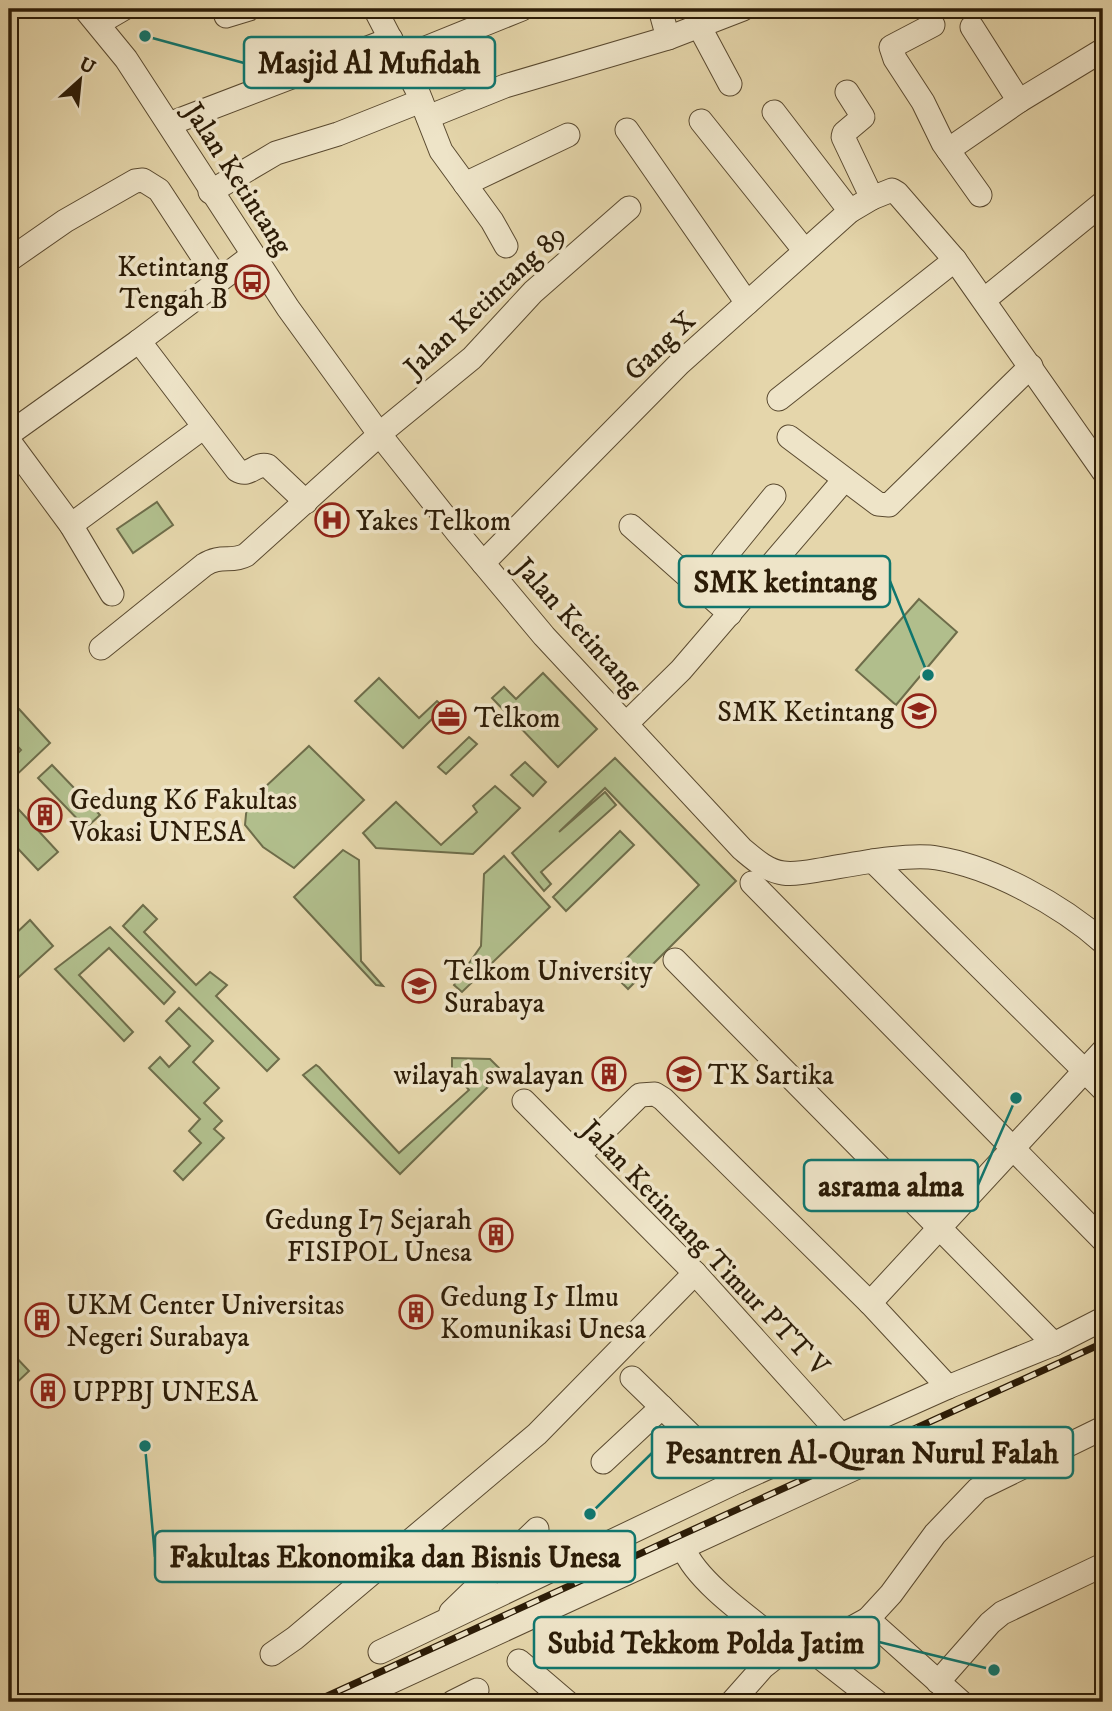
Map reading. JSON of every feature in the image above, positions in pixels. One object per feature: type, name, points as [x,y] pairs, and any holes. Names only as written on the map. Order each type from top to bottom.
[{"type":"street","points":[[92,16],[124,9]]},
{"type":"street","points":[[226,16],[249,9]]},
{"type":"street","points":[[375,9],[424,109],[441,151],[506,246]]},
{"type":"street","points":[[169,124],[522,9]]},
{"type":"street","points":[[660,9],[668,38]]},
{"type":"street","points":[[210,192],[276,153],[668,38],[743,9]]},
{"type":"street","name":"Jalan Ketintang","points":[[92,16],[169,124],[210,192],[288,308],[380,435],[544,636],[742,849],[767,868],[794,874],[873,861],[936,857],[991,874],[1018,886],[1059,909],[1103,942]]},
{"type":"street","points":[[699,26],[730,84]]},
{"type":"street","points":[[933,26],[891,47],[895,59],[923,102],[948,149],[980,195]]},
{"type":"street","points":[[972,27],[1019,101]]},
{"type":"street","points":[[948,149],[1019,101],[1103,50]]},
{"type":"street","points":[[847,92],[863,117],[844,133],[843,137],[882,194],[897,193],[955,260],[1103,471]]},
{"type":"street","points":[[774,112],[850,211]]},
{"type":"street","points":[[701,121],[805,251]]},
{"type":"street","points":[[627,130],[747,303]]},
{"type":"street","points":[[465,184],[568,135]]},
{"type":"street","points":[[9,260],[65,221],[135,181],[143,180],[159,190],[218,281]]},
{"type":"street","name":"Gang X","points":[[483,563],[679,363],[850,211],[882,194]]},
{"type":"street","points":[[984,300],[1103,203]]},
{"type":"street","name":"Jalan Ketintang 89","points":[[101,648],[212,560],[246,555],[380,435],[472,358],[533,292],[629,208]]},
{"type":"street","points":[[9,434],[253,255]]},
{"type":"street","points":[[779,399],[955,260]]},
{"type":"street","points":[[139,341],[237,470],[248,473],[259,466],[268,466],[306,502]]},
{"type":"street","points":[[789,437],[878,504],[889,505],[1031,366]]},
{"type":"street","points":[[71,525],[204,428]]},
{"type":"street","points":[[9,441],[71,525],[112,594]]},
{"type":"street","points":[[626,723],[681,670],[844,480]]},
{"type":"street","points":[[745,595],[742,580],[724,564],[723,559],[774,496]]},
{"type":"street","points":[[631,526],[730,614]]},
{"type":"street","points":[[873,861],[1103,1090]]},
{"type":"street","points":[[752,883],[1103,1240]]},
{"type":"street","points":[[675,960],[1054,1343]]},
{"type":"street","points":[[870,1303],[1103,1051]]},
{"type":"street","points":[[579,1156],[640,1095],[655,1094],[663,1099],[870,1303],[948,1387]]},
{"type":"street","name":"Jalan Ketintang Timur PTT V","points":[[524,1101],[695,1273],[842,1436]]},
{"type":"street","points":[[272,1654],[295,1638],[537,1434],[695,1273]]},
{"type":"street","points":[[380,1651],[738,1482],[1103,1319]]},
{"type":"street","points":[[632,1378],[738,1482]]},
{"type":"street","points":[[603,1462],[662,1406]]},
{"type":"street","points":[[732,1702],[763,1667],[795,1646],[848,1630],[868,1619],[957,1509],[978,1489],[1103,1428]]},
{"type":"street","points":[[347,1702],[862,1465]]},
{"type":"street","points":[[436,1626],[537,1529]]},
{"type":"street","points":[[684,1549],[701,1576],[795,1646],[877,1702]]},
{"type":"street","points":[[938,1682],[1002,1613],[1098,1574]]},
{"type":"street","points":[[868,1619],[961,1702]]},
{"type":"street","points":[[519,1661],[567,1702]]},
{"type":"street","points":[[453,1702],[477,1690]]},
{"type":"green space","points":[[157,502],[173,525],[133,553],[117,529]]},
{"type":"green space","points":[[919,599],[957,632],[896,705],[856,670]]},
{"type":"green space","points":[[543,673],[597,729],[558,767],[492,698],[504,687],[516,699]]},
{"type":"green space","points":[[379,678],[419,718],[437,701],[444,707],[403,748],[355,701]]},
{"type":"green space","points":[[9,706],[19,709],[50,743],[9,782],[9,762],[21,750],[9,737]]},
{"type":"green space","points":[[469,737],[477,744],[446,774],[438,767]]},
{"type":"green space","points":[[309,746],[364,800],[294,868],[263,847],[245,825],[247,804]]},
{"type":"green space","points":[[615,758],[736,881],[628,989],[612,973],[699,885],[605,788],[559,832],[605,792],[616,805],[541,872],[551,884],[544,891],[512,853]]},
{"type":"green space","points":[[525,762],[546,782],[533,796],[511,775]]},
{"type":"green space","points":[[52,765],[100,815],[86,828],[38,778]]},
{"type":"green space","points":[[495,786],[520,808],[473,854],[376,848],[363,833],[396,802],[441,845],[477,812],[473,806]]},
{"type":"green space","points":[[9,799],[58,852],[38,870],[9,839]]},
{"type":"green space","points":[[620,831],[634,845],[566,911],[553,897]]},
{"type":"green space","points":[[343,850],[359,860],[361,961],[383,986],[376,985],[294,897]]},
{"type":"green space","points":[[504,856],[550,907],[462,992],[454,985],[481,946],[484,874]]},
{"type":"green space","points":[[143,905],[157,919],[144,932],[196,985],[210,972],[227,985],[216,996],[279,1059],[267,1071],[123,926]]},
{"type":"green space","points":[[30,920],[53,946],[9,986],[9,940]]},
{"type":"green space","points":[[110,927],[175,992],[164,1004],[109,948],[79,975],[133,1032],[124,1041],[55,969]]},
{"type":"green space","points":[[179,1008],[213,1041],[193,1062],[219,1088],[204,1103],[222,1121],[214,1129],[224,1138],[183,1180],[174,1171],[201,1143],[189,1131],[200,1119],[149,1068],[160,1057],[169,1067],[190,1046],[166,1021]]},
{"type":"green space","points":[[452,1058],[490,1059],[503,1072],[400,1174],[303,1075],[316,1065],[319,1067],[399,1153],[469,1090],[452,1070]]},
{"type":"green space","points":[[12,1353],[29,1371],[9,1390],[9,1356]]},
{"type":"railway","points":[[314,1702],[1103,1343]]},
{"type":"place","name":"Masjid Al Mufidah","points":[[145,36]]},
{"type":"place","name":"Ketintang Tengah B","points":[[252,282]]},
{"type":"place","name":"Yakes Telkom","points":[[332,520]]},
{"type":"place","name":"SMK ketintang","points":[[928,675]]},
{"type":"place","name":"SMK Ketintang","points":[[919,711]]},
{"type":"place","name":"Telkom","points":[[449,717]]},
{"type":"place","name":"Gedung K6 Fakultas Vokasi UNESA","points":[[45,815]]},
{"type":"place","name":"Telkom University Surabaya","points":[[419,986]]},
{"type":"place","name":"wilayah swalayan","points":[[609,1074]]},
{"type":"place","name":"TK Sartika","points":[[684,1074]]},
{"type":"place","name":"asrama alma","points":[[1016,1098]]},
{"type":"place","name":"Gedung I7 Sejarah FISIPOL Unesa","points":[[496,1235]]},
{"type":"place","name":"Gedung I5 Ilmu Komunikasi Unesa","points":[[416,1312]]},
{"type":"place","name":"UKM Center Universitas Negeri Surabaya","points":[[42,1320]]},
{"type":"place","name":"UPPBJ UNESA","points":[[48,1391]]},
{"type":"place","name":"Fakultas Ekonomika dan Bisnis Unesa","points":[[145,1446]]},
{"type":"place","name":"Pesantren Al-Quran Nurul Falah","points":[[590,1514]]},
{"type":"place","name":"Subid Tekkom Polda Jatim","points":[[994,1670]]}]
